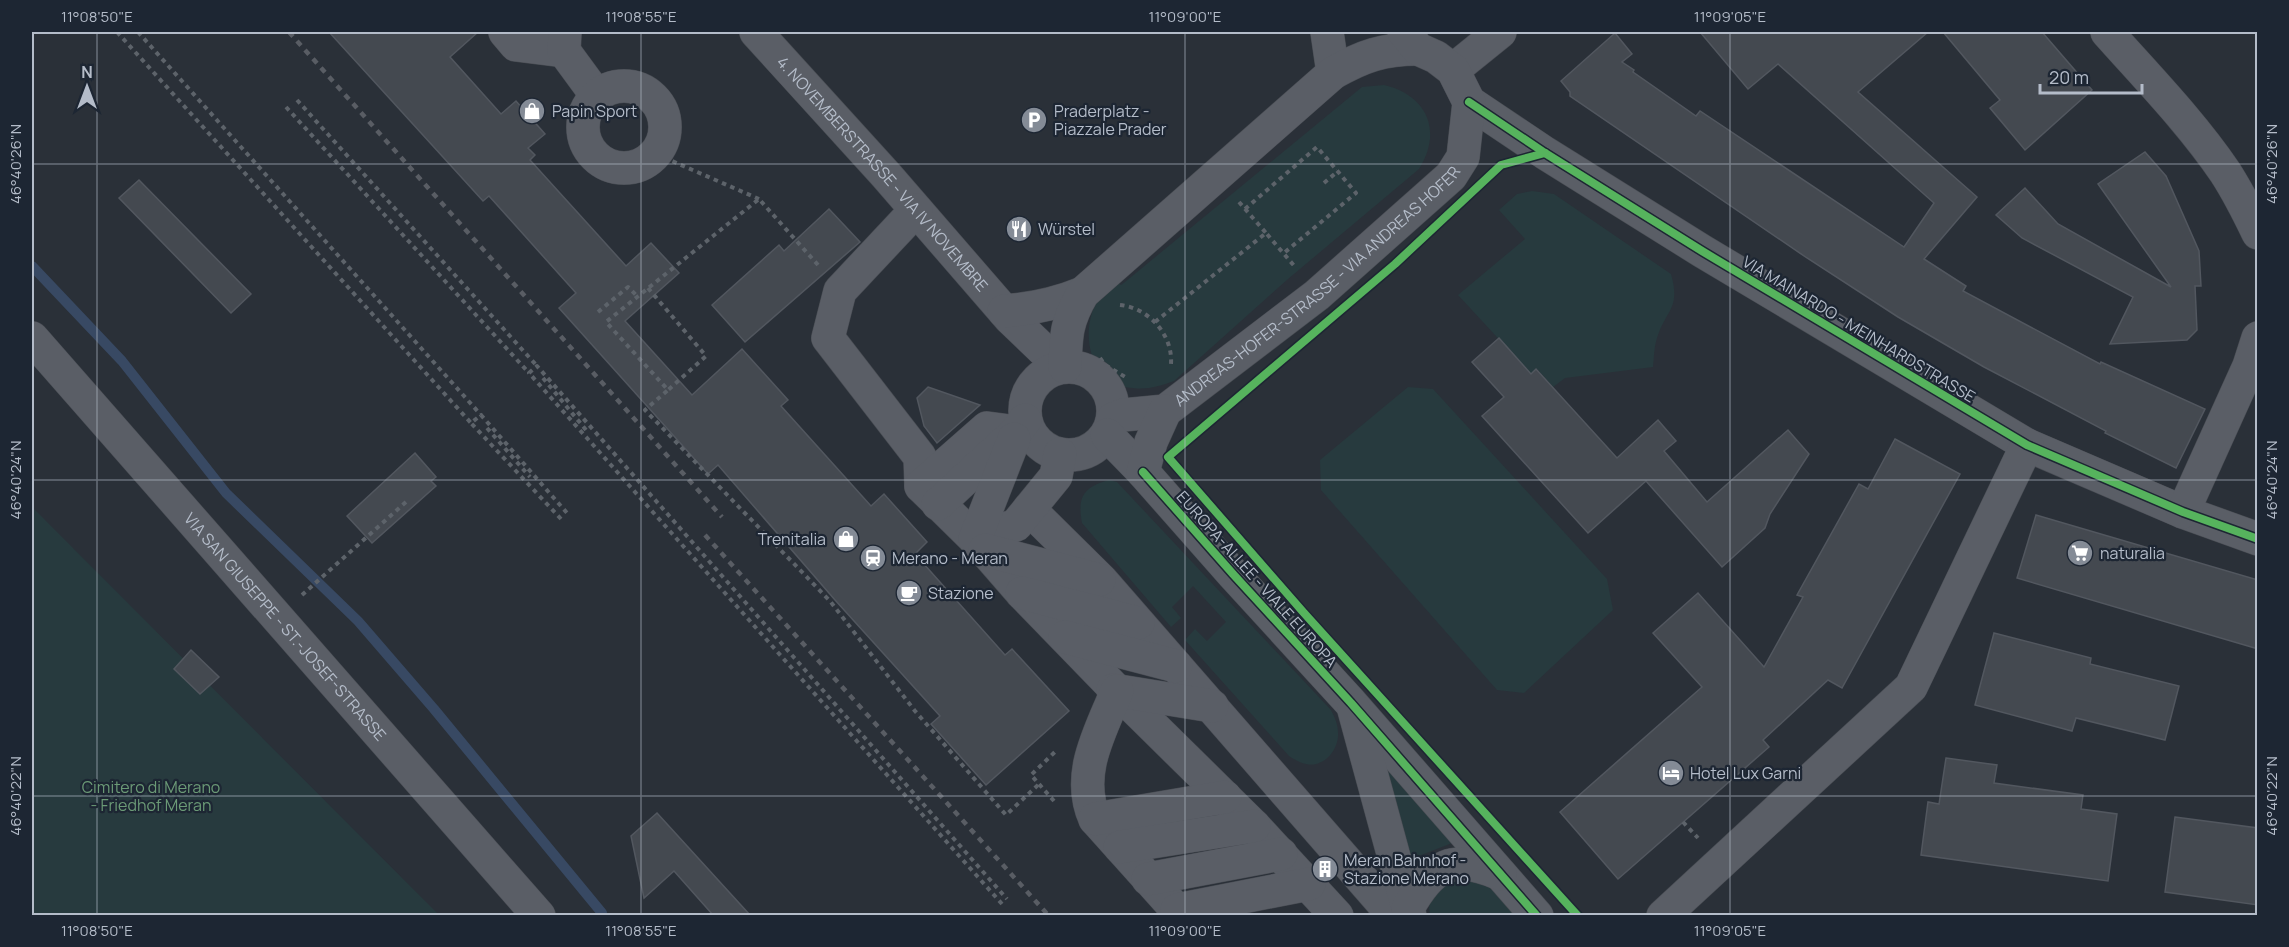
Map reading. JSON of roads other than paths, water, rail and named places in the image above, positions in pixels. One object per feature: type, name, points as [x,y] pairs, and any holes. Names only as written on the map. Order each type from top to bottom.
[{"type":"street","points":[[505,32],[516,45],[564,41],[597,96]]},
{"type":"street","name":"4. NOVEMBERSTRASSE - VIA IV NOVEMBRE","points":[[756,32],[1007,315],[1063,367]]},
{"type":"street","points":[[1327,32],[1333,73]]},
{"type":"street","points":[[1453,70],[1500,32]]},
{"type":"street","points":[[2107,32],[2173,106],[2225,172],[2258,233]]},
{"type":"street","points":[[1063,367],[1066,329],[1083,293],[1333,73],[1373,53],[1392,49],[1411,40],[1453,70],[1469,102]]},
{"type":"street","points":[[622,86],[636,87],[648,93],[658,103],[665,122],[663,142],[656,154],[633,168],[620,168],[606,164],[596,157],[583,133],[588,107],[597,96],[608,89],[622,86]]},
{"type":"street","name":"ANDREAS-HOFER-STRASSE - VIA ANDREAS HOFER","points":[[1110,427],[1123,415],[1165,411],[1317,295],[1451,176],[1463,157],[1469,102]]},
{"type":"street","name":"VIA MAINARDO - MEINHARDSTRASSE","points":[[1469,102],[1545,153],[1702,251],[2027,445],[2183,512],[2258,539]]},
{"type":"street","points":[[916,210],[840,291],[828,338],[920,457],[930,495],[980,544],[1022,593],[1117,691],[1254,826],[1337,915]]},
{"type":"street","points":[[1007,315],[1055,304],[1083,293]]},
{"type":"street","name":"4. NOVEMBERSTRASSE - VIA IV NOVEMBRE","points":[[1007,315],[1026,352],[1032,385]]},
{"type":"street","name":"VIA SAN GIUSEPPE - ST.-JOSEF-STRASSE","points":[[32,338],[539,915]]},
{"type":"street","points":[[2183,512],[2249,366],[2258,338]]},
{"type":"street","points":[[930,495],[987,428],[1021,426],[1052,452],[1075,455],[1088,451],[1110,427],[1112,399],[1109,390],[1099,378],[1079,368],[1063,367],[1043,374],[1032,385],[1025,401],[1021,426],[980,544]]},
{"type":"street","points":[[1143,472],[1151,442],[1165,411]]},
{"type":"street","name":"EUROPA-ALLEE - VIALE EUROPA","points":[[1110,427],[1143,472],[1352,703],[1404,913]]},
{"type":"street","points":[[1663,915],[1911,687],[2027,445]]},
{"type":"street","points":[[980,544],[1016,525],[1056,476],[1060,454]]},
{"type":"street","points":[[1029,509],[1101,580],[1212,706],[1404,913],[1419,887],[1433,873],[1446,867],[1466,863],[1500,874]]},
{"type":"street","points":[[980,544],[1101,580]]},
{"type":"street","points":[[1022,593],[1138,622]]},
{"type":"street","points":[[1022,593],[1019,617],[1084,686],[1212,706]]},
{"type":"street","points":[[1064,636],[1176,666]]},
{"type":"street","points":[[1117,691],[1089,764],[1086,786],[1088,804],[1095,819],[1180,913],[1309,884]]},
{"type":"street","points":[[1352,703],[1537,915]]},
{"type":"street","points":[[1095,819],[1225,797]]},
{"type":"street","points":[[1120,847],[1254,826]]},
{"type":"street","points":[[1149,879],[1281,854]]},
{"type":"waterway","points":[[32,266],[122,361],[226,493],[358,621],[434,709],[602,913]]},
{"type":"railway","points":[[289,32],[722,517]]},
{"type":"railway","points":[[705,535],[1049,916]]},
{"type":"place","name":"Papin Sport","points":[[532,111]]},
{"type":"place","name":"Praderplatz - Piazzale Prader","points":[[1034,120]]},
{"type":"place","name":"Würstel","points":[[1019,229]]},
{"type":"place","name":"Trenitalia","points":[[846,539]]},
{"type":"place","name":"naturalia","points":[[2080,553]]},
{"type":"place","name":"Merano - Meran","points":[[873,558]]},
{"type":"place","name":"Stazione","points":[[909,593]]},
{"type":"place","name":"Hotel Lux Garni","points":[[1671,773]]},
{"type":"place","name":"Meran Bahnhof - Stazione Merano","points":[[1325,869]]},
{"type":"park label","name":"Cimitero di Merano - Friedhof Meran","points":[[151,796]]}]
